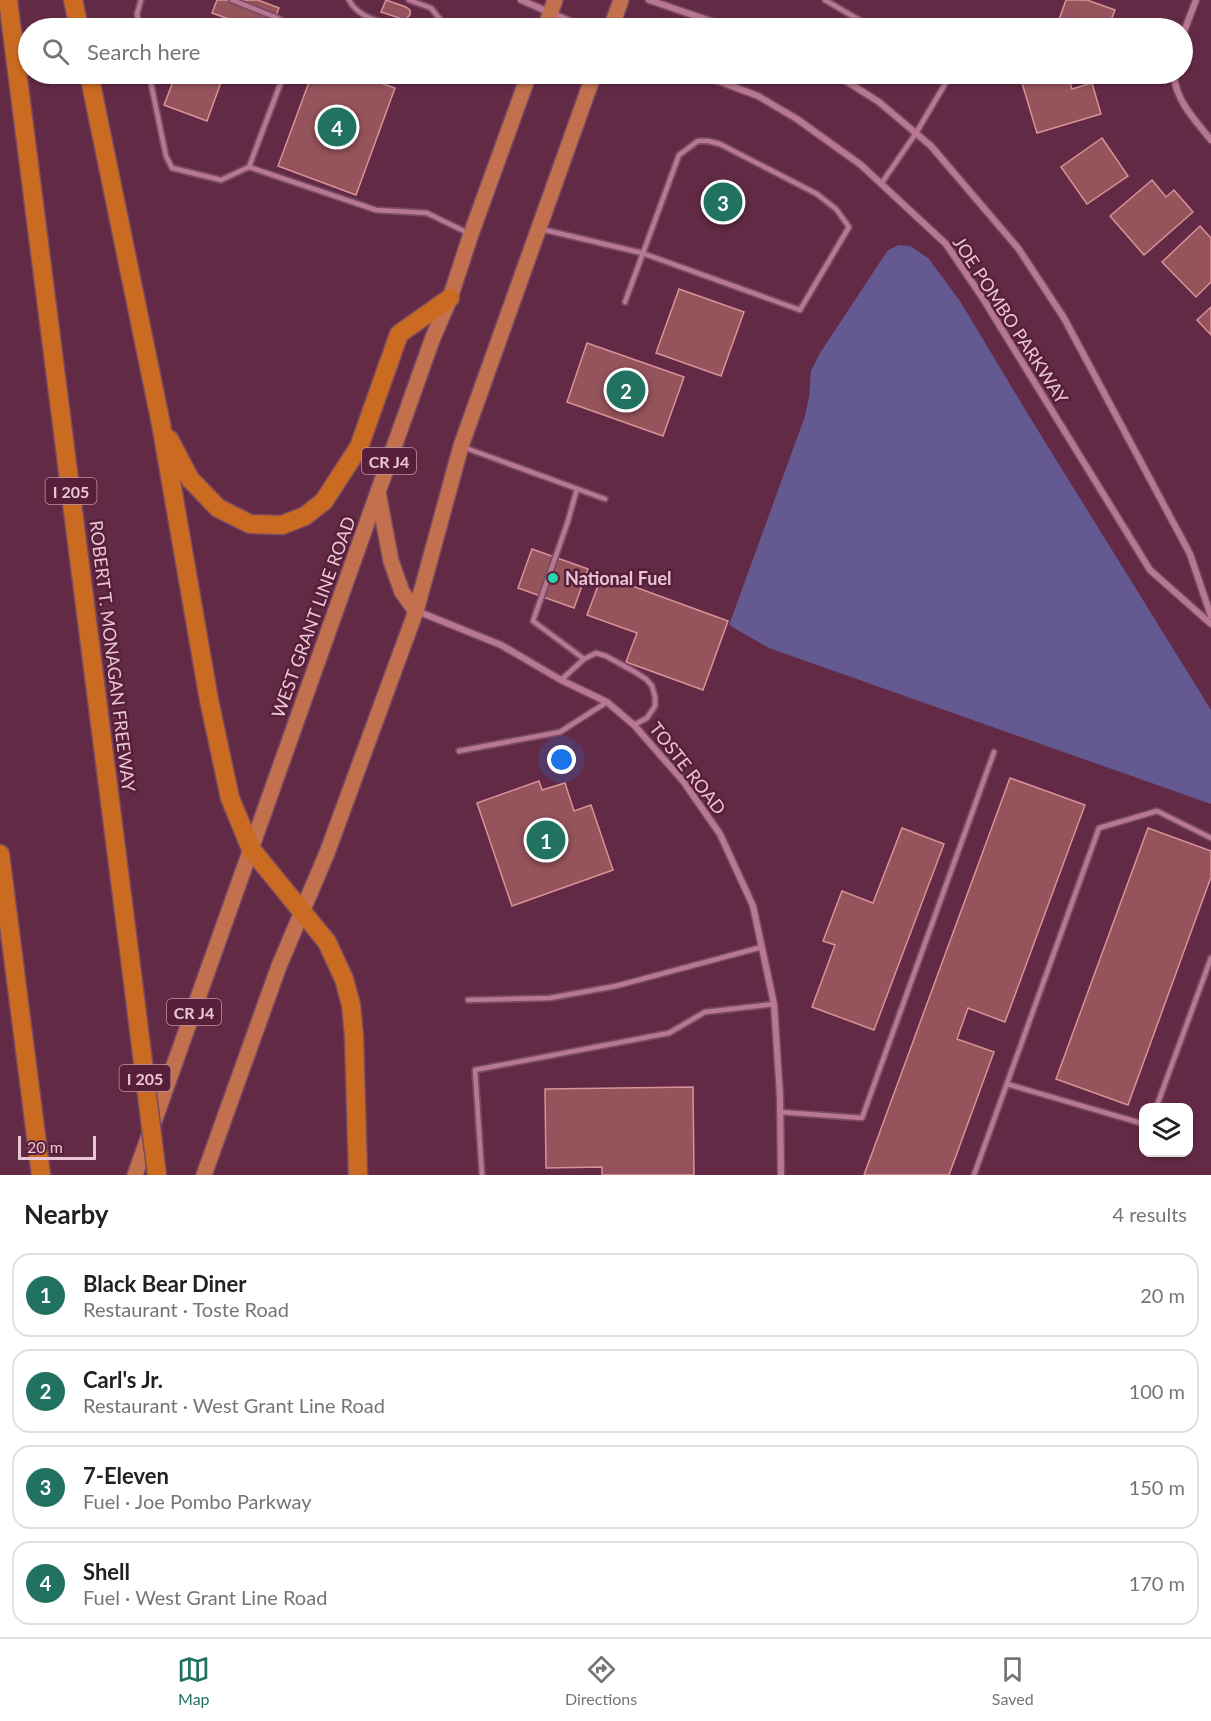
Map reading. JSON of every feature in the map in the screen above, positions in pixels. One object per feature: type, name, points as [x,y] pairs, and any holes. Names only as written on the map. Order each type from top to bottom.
[{"type":"highway","name":"ROBERT T. MONAGAN FREEWAY","points":[[8,0],[18,79]]},
{"type":"highway","points":[[73,0],[77,18]]},
{"type":"highway","name":"ROBERT T. MONAGAN FREEWAY","points":[[19,84],[158,1175]]},
{"type":"highway","points":[[90,84],[161,424],[209,700],[230,798],[251,849],[332,949],[344,979],[351,1005],[354,1036],[358,1175]]},
{"type":"highway","points":[[161,424],[190,479],[218,508],[250,524],[282,525],[305,516],[324,501],[358,447],[399,334],[450,298]]},
{"type":"highway","points":[[0,854],[41,1175]]},
{"type":"main road","points":[[615,18],[621,0]]},
{"type":"main road","name":"WEST GRANT LINE ROAD","points":[[135,1175],[525,84]]},
{"type":"main road","points":[[204,1175],[279,966],[327,853],[416,611],[461,446],[590,84]]},
{"type":"main road","points":[[378,492],[391,561],[402,592],[416,611]]},
{"type":"street","points":[[521,0],[553,6],[571,18]]},
{"type":"street","points":[[649,0],[702,18]]},
{"type":"street","points":[[1189,18],[1196,0]]},
{"type":"street","name":"JOE POMBO PARKWAY","points":[[726,84],[758,96],[797,119],[861,165],[946,244],[982,297],[1150,570],[1211,624]]},
{"type":"street","points":[[850,84],[879,102],[931,146],[1018,248],[1064,318],[1190,554],[1211,616]]},
{"type":"street","points":[[1175,84],[1189,113],[1211,140]]},
{"type":"street","name":"TOSTE ROAD","points":[[416,611],[501,645],[561,680],[607,702],[634,725],[683,781],[720,834],[753,906],[774,1004],[781,1175]]},
{"type":"lane","points":[[138,18],[141,0]]},
{"type":"lane","points":[[232,0],[278,18]]},
{"type":"lane","points":[[349,0],[365,16],[371,18]]},
{"type":"lane","points":[[409,0],[431,8],[439,18]]},
{"type":"lane","points":[[825,0],[856,18]]},
{"type":"lane","points":[[151,84],[166,156],[172,168],[221,180],[249,167],[376,210],[427,213],[471,234]]},
{"type":"lane","points":[[249,167],[280,84]]},
{"type":"lane","points":[[881,184],[916,133],[945,84]]},
{"type":"lane","points":[[539,228],[642,253],[800,310],[849,227],[836,209],[817,194],[720,144],[698,141],[679,155],[642,253],[625,302]]},
{"type":"lane","points":[[461,446],[605,500]]},
{"type":"lane","points":[[577,489],[533,621],[584,659]]},
{"type":"lane","points":[[561,680],[584,659],[596,653],[606,656],[646,679],[652,686],[655,706],[647,718],[634,725]]},
{"type":"lane","points":[[459,751],[560,732],[607,702]]},
{"type":"lane","points":[[780,1113],[861,1118],[994,752]]},
{"type":"lane","points":[[974,1175],[1099,828],[1157,811],[1211,838]]},
{"type":"lane","points":[[468,1000],[550,998],[616,986],[762,947]]},
{"type":"lane","points":[[1157,1103],[1211,958]]},
{"type":"lane","points":[[482,1175],[475,1070],[669,1033],[705,1012],[774,1004]]},
{"type":"lane","points":[[1006,1084],[1139,1123]]},
{"type":"shaded area","points":[[899,245],[910,246],[928,258],[960,301],[1211,710],[1211,804],[769,648],[729,625],[805,416],[811,371],[820,353],[888,250]]},
{"type":"building","points":[[217,0],[258,0],[279,8],[275,18],[226,18],[212,13]]},
{"type":"building","points":[[386,0],[406,7],[410,10],[410,15],[407,18],[399,18],[381,12]]},
{"type":"building","points":[[1066,0],[1087,0],[1115,10],[1112,18],[1060,18]]},
{"type":"building","points":[[172,84],[220,84],[207,121],[164,105]]},
{"type":"building","points":[[308,84],[384,84],[395,88],[356,195],[278,166]]},
{"type":"building","points":[[1022,84],[1070,84],[1072,89],[1092,84],[1101,114],[1037,133]]},
{"type":"building","points":[[1102,138],[1128,176],[1087,204],[1061,167]]},
{"type":"building","points":[[1152,180],[1166,197],[1174,190],[1193,212],[1144,255],[1110,216]]},
{"type":"building","points":[[1200,226],[1211,238],[1211,282],[1196,297],[1162,262]]},
{"type":"building","points":[[679,289],[744,312],[721,376],[656,353]]},
{"type":"building","points":[[1211,307],[1211,335],[1197,320]]},
{"type":"building","points":[[587,343],[684,377],[663,436],[567,402]]},
{"type":"building","name":"National Fuel","points":[[532,549],[588,569],[574,608],[518,588]]},
{"type":"building","points":[[602,575],[728,621],[703,690],[626,662],[637,633],[587,615]]},
{"type":"building","points":[[1010,778],[1085,805],[1005,1022],[968,1008],[957,1039],[994,1052],[949,1175],[864,1175]]},
{"type":"building","points":[[539,781],[542,790],[565,783],[574,811],[591,805],[613,870],[512,906],[477,803]]},
{"type":"building","points":[[902,828],[944,844],[874,1030],[812,1007],[835,945],[823,941],[842,891],[873,903]]},
{"type":"building","points":[[1148,828],[1211,851],[1211,877],[1128,1105],[1056,1079]]},
{"type":"building","points":[[693,1087],[694,1175],[602,1175],[602,1167],[546,1168],[545,1089]]},
{"type":"place","name":"Shell","points":[[337,127]]},
{"type":"place","name":"7-Eleven","points":[[723,202]]},
{"type":"place","name":"Carl's Jr.","points":[[626,390]]},
{"type":"place","name":"National Fuel","points":[[553,578]]},
{"type":"place","name":"Black Bear Diner","points":[[546,840]]}]
